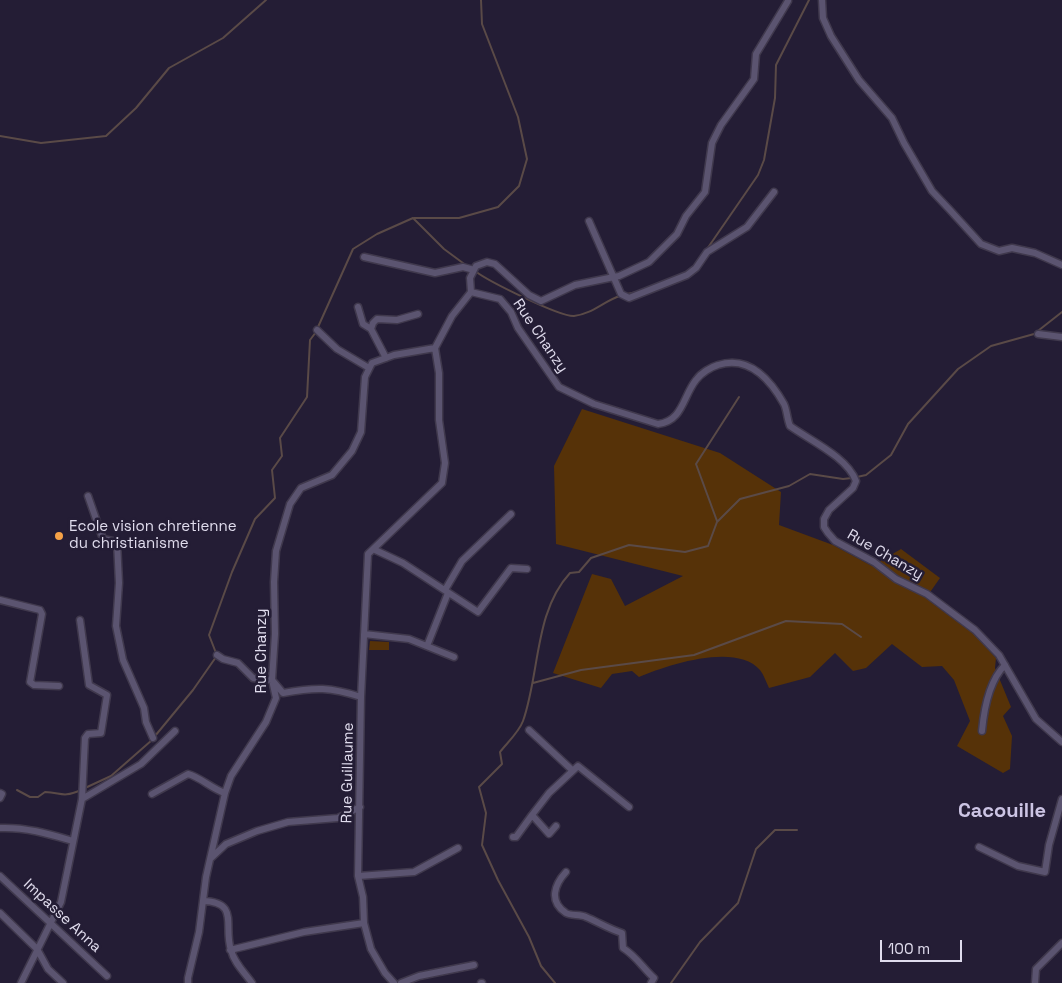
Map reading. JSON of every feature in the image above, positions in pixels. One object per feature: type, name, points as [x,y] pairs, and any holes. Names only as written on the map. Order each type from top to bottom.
[{"type":"street","points":[[822,0],[824,18],[831,36],[859,80],[892,118],[932,191],[949,210],[981,244],[999,251],[1012,248],[1035,252],[1062,265]]},
{"type":"street","points":[[527,569],[511,568],[478,612],[404,563],[371,552],[442,483],[445,463],[440,420],[440,373],[435,348],[452,316],[471,292],[470,278],[476,266],[487,262],[495,264],[529,295],[541,301],[575,285],[614,277],[649,262],[662,250],[677,234],[686,216],[705,192],[712,143],[721,125],[754,79],[756,54],[788,2]]},
{"type":"street","points":[[589,221],[622,294],[627,298],[687,276],[696,268],[707,252],[747,227],[774,192]]},
{"type":"street","points":[[364,258],[435,273],[463,267],[474,270]]},
{"type":"street","name":"Rue Chanzy","points":[[471,292],[500,299],[559,387],[594,404],[658,424],[668,423],[677,415],[696,379],[712,367],[728,361],[750,366],[772,384],[785,406],[790,426],[840,459],[852,471],[856,481],[853,488],[830,510],[824,519],[824,527],[828,533],[835,541],[874,562],[896,579],[928,594],[975,630],[999,655],[1036,719],[1062,742]]},
{"type":"street","points":[[358,307],[363,324],[371,329],[386,358]]},
{"type":"street","points":[[371,329],[372,323],[377,319],[397,320],[418,314]]},
{"type":"street","points":[[317,330],[337,349],[369,368],[372,363],[386,358],[435,348]]},
{"type":"street","points":[[1038,334],[1062,337]]},
{"type":"street","name":"Rue Chanzy","points":[[188,983],[206,877],[225,793],[231,776],[266,722],[276,698],[272,680],[275,634],[274,582],[276,551],[288,512],[301,488],[332,475],[352,451],[362,432],[365,376],[369,368]]},
{"type":"street","points":[[88,496],[100,525],[103,539],[117,542],[119,583],[116,626],[123,660],[144,708],[146,722],[153,738]]},
{"type":"street","points":[[427,646],[447,591],[462,561],[511,514]]},
{"type":"street","name":"Rue Guillaume","points":[[371,552],[364,634],[358,876],[363,897],[364,923],[371,949],[385,973],[394,983]]},
{"type":"street","points":[[0,600],[40,610],[42,614],[34,658],[32,684],[59,686]]},
{"type":"street","points":[[21,983],[36,949],[61,902],[82,799],[85,738],[88,734],[101,733],[107,695],[89,685],[80,620]]},
{"type":"street","points":[[364,634],[409,639],[454,657]]},
{"type":"street","points":[[217,655],[222,659],[238,662],[253,678],[272,680],[283,693],[305,689],[333,688],[362,697]]},
{"type":"street","points":[[982,731],[984,712],[989,697],[997,676],[1005,665]]},
{"type":"street","points":[[529,730],[572,770]]},
{"type":"street","points":[[82,799],[141,764],[175,731]]},
{"type":"street","points":[[513,836],[516,837],[549,793],[572,770],[580,766],[629,807]]},
{"type":"street","points":[[152,794],[188,774],[194,775],[212,788],[225,793]]},
{"type":"street","points":[[980,847],[1018,866],[1045,872],[1051,836],[1062,799]]},
{"type":"street","points":[[211,858],[226,844],[256,831],[288,822],[338,818],[360,807]]},
{"type":"street","points":[[532,815],[550,834],[556,826]]},
{"type":"street","points":[[0,828],[16,827],[74,841]]},
{"type":"street","points":[[358,876],[414,872],[458,848]]},
{"type":"street","points":[[566,872],[556,883],[554,890],[557,901],[566,913],[584,916],[606,928],[622,933],[623,948],[635,956],[640,965],[654,978],[650,983]]},
{"type":"street","name":"Impasse Anna","points":[[0,876],[107,976]]},
{"type":"street","points":[[203,902],[220,903],[224,907],[228,916],[230,950],[252,983]]},
{"type":"street","points":[[0,913],[36,949],[48,969],[64,983]]},
{"type":"street","points":[[230,950],[304,932],[364,923]]},
{"type":"street","points":[[1035,983],[1036,969],[1062,943]]},
{"type":"street","points":[[401,983],[419,976],[474,965]]},
{"type":"shaded area","points":[[582,409],[720,453],[781,492],[779,525],[833,545],[872,566],[901,549],[940,578],[926,598],[974,634],[996,658],[995,668],[1011,707],[1003,716],[1012,736],[1010,769],[1003,773],[957,746],[970,721],[954,680],[942,666],[922,667],[892,644],[866,668],[853,671],[835,653],[810,677],[769,688],[760,670],[749,662],[735,658],[719,657],[683,662],[639,677],[632,671],[612,674],[601,688],[553,673],[592,574],[611,579],[625,606],[683,576],[556,544],[554,466]]},
{"type":"shaded area","points":[[370,641],[389,642],[389,650],[369,650]]},
{"type":"waterway","points":[[0,136],[41,143],[106,136],[136,108],[169,68],[223,38],[266,0]]},
{"type":"waterway","points":[[414,218],[459,218],[498,207],[519,186],[527,159],[518,117],[482,24],[481,0]]},
{"type":"waterway","points":[[707,249],[758,175],[764,160],[775,98],[776,65],[809,0]]},
{"type":"waterway","points":[[318,327],[353,249],[377,234],[413,218],[444,249],[467,266]]},
{"type":"waterway","points":[[475,271],[524,298],[566,315],[574,316],[587,313],[620,296]]},
{"type":"waterway","points":[[627,294],[637,292]]},
{"type":"waterway","points":[[857,477],[866,475],[891,455],[908,424],[958,369],[991,346],[1034,334],[1062,312]]},
{"type":"waterway","points":[[216,653],[209,635],[232,572],[255,519],[275,498],[272,470],[282,456],[280,438],[307,397],[310,340],[316,332]]},
{"type":"waterway","points":[[717,521],[696,464],[739,397]]},
{"type":"waterway","points":[[555,983],[541,966],[529,937],[498,880],[482,845],[486,813],[479,787],[502,764],[500,752],[516,733],[523,721],[544,624],[558,589],[570,573],[579,572],[591,558],[629,545],[685,552],[708,546],[717,522],[740,499],[789,486],[810,474],[843,479],[852,478]]},
{"type":"waterway","points":[[533,683],[581,670],[694,655],[786,621],[842,624],[861,637]]},
{"type":"waterway","points":[[155,736],[193,690],[216,657]]},
{"type":"waterway","points":[[85,788],[111,776],[152,740]]},
{"type":"waterway","points":[[17,790],[30,797],[38,797],[45,792],[66,794],[81,790]]},
{"type":"waterway","points":[[671,983],[700,942],[738,903],[756,849],[775,830],[797,830]]},
{"type":"place","name":"Ecole vision chretienne du christianisme","points":[[59,536]]},
{"type":"district","name":"Cacouille","points":[[1002,812]]}]
